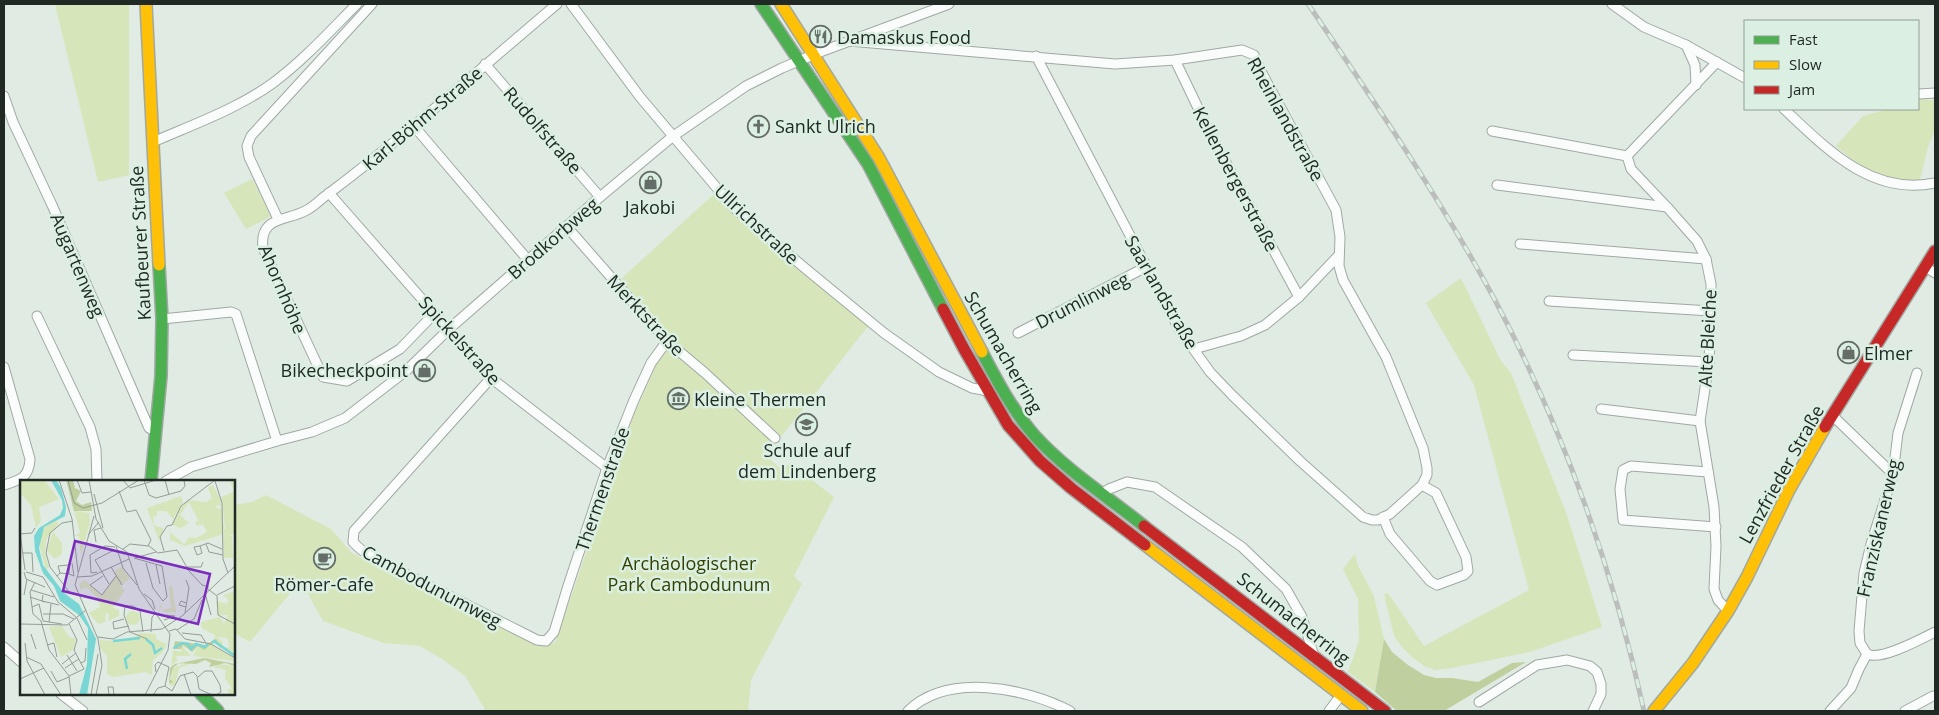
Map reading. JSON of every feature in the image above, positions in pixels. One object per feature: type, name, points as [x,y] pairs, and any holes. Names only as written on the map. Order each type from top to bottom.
[{"type":"main road","name":"Kaufbeurer Straße","points":[[146,4],[162,319],[161,376],[151,480]]},
{"type":"main road","name":"Schumacherring","points":[[761,4],[868,164],[964,349],[1008,425],[1040,461],[1071,488],[1362,711]]},
{"type":"main road","name":"Schumacherring","points":[[780,4],[879,158],[1004,394],[1034,435],[1050,451],[1103,494],[1384,711]]},
{"type":"main road","name":"Lenzfrieder Straße","points":[[1657,708],[1699,656],[1728,611],[1748,574],[1775,515],[1798,473],[1833,416],[1930,270],[1935,251]]},
{"type":"main road","points":[[202,695],[218,711]]},
{"type":"street","points":[[153,142],[228,110],[273,83],[316,45],[357,4]]},
{"type":"street","name":"Ahornhöhe","points":[[372,4],[251,136],[247,146],[249,157],[278,219],[265,230],[261,237],[263,248],[323,378],[347,381],[400,349],[434,314]]},
{"type":"street","name":"Karl-Böhm-Straße","points":[[278,219],[305,212],[413,125],[557,4]]},
{"type":"street","name":"Ullrichstraße","points":[[571,4],[640,97],[733,207],[884,333],[939,372],[972,388],[988,391]]},
{"type":"street","name":"Brodkorbweg","points":[[168,480],[192,467],[312,432],[345,418],[406,371],[449,329],[600,197],[672,137],[746,86],[814,55],[949,4]]},
{"type":"street","points":[[1612,4],[1644,27],[1686,45],[1744,77]]},
{"type":"street","name":"Rheinlandstraße","points":[[849,41],[1115,64],[1175,60],[1233,50],[1248,51],[1254,55],[1336,210],[1340,237],[1338,256],[1343,280],[1386,358],[1410,413],[1423,448],[1427,475],[1422,485]]},
{"type":"street","points":[[1686,45],[1696,69],[1696,84]]},
{"type":"street","name":"Saarlandstraße","points":[[1036,56],[1179,328],[1210,372],[1300,461],[1363,517],[1372,520],[1383,517]]},
{"type":"street","name":"Kellenbergerstraße","points":[[1175,60],[1216,143],[1299,296]]},
{"type":"street","points":[[1492,130],[1627,156],[1717,62]]},
{"type":"street","name":"Rudolfstraße","points":[[485,64],[600,197]]},
{"type":"street","points":[[1919,94],[1935,93]]},
{"type":"street","name":"Augartenweg","points":[[4,96],[13,122],[52,205],[149,428],[155,431]]},
{"type":"street","points":[[1785,110],[1820,142],[1868,176],[1894,185],[1918,187],[1935,183]]},
{"type":"street","points":[[413,125],[528,260]]},
{"type":"street","name":"Alte Bleiche","points":[[1627,156],[1631,168],[1697,241],[1706,259],[1711,284],[1711,311],[1709,362],[1700,421],[1716,527],[1714,589],[1718,600],[1728,611]]},
{"type":"street","points":[[1497,185],[1667,206]]},
{"type":"street","name":"Spickelstraße","points":[[329,193],[491,378],[607,468]]},
{"type":"street","name":"Merktstraße","points":[[566,227],[667,342],[705,373],[775,438]]},
{"type":"street","points":[[1520,244],[1706,259]]},
{"type":"street","points":[[1194,349],[1241,336],[1265,325],[1299,296],[1338,256]]},
{"type":"street","name":"Drumlinweg","points":[[1018,333],[1146,267]]},
{"type":"street","points":[[1550,301],[1711,311]]},
{"type":"street","points":[[162,319],[231,312],[236,314],[277,441]]},
{"type":"street","points":[[37,316],[90,427],[96,449],[97,480]]},
{"type":"street","name":"Thermenstraße","points":[[546,641],[554,632],[607,468],[634,400],[651,362],[667,342]]},
{"type":"street","points":[[1573,355],[1709,362]]},
{"type":"street","points":[[4,367],[30,459],[29,470],[24,479]]},
{"type":"street","name":"Franziskanerweg","points":[[1867,654],[1860,643],[1859,631],[1864,573],[1893,474],[1898,433],[1917,373]]},
{"type":"street","name":"Cambodunumweg","points":[[491,378],[354,531],[353,542],[357,548],[371,556],[459,602],[537,640],[546,641]]},
{"type":"street","points":[[1601,410],[1700,421]]},
{"type":"street","points":[[1833,416],[1893,474]]},
{"type":"street","points":[[1708,472],[1631,466],[1623,470],[1620,489],[1624,520],[1716,527]]},
{"type":"street","points":[[4,485],[20,480]]},
{"type":"street","points":[[1103,494],[1109,488],[1126,482],[1155,486],[1242,547],[1286,589],[1302,617],[1314,656]]},
{"type":"street","points":[[1422,485],[1436,493],[1466,557],[1468,571],[1464,575],[1437,585],[1430,581],[1390,534],[1383,517],[1398,507],[1422,485]]},
{"type":"street","points":[[1830,711],[1851,688],[1858,669],[1867,654],[1872,656],[1888,653],[1935,632]]},
{"type":"street","points":[[4,647],[20,661]]},
{"type":"street","points":[[1479,702],[1537,665],[1567,660],[1590,666],[1597,672],[1601,684],[1601,694],[1593,711]]},
{"type":"street","points":[[908,711],[924,700],[940,694],[956,689],[973,688],[996,688],[1024,694],[1070,711]]},
{"type":"street","points":[[62,695],[83,711]]},
{"type":"street","points":[[1329,711],[1341,696]]},
{"type":"street","points":[[1905,711],[1933,696]]},
{"type":"green space","points":[[55,4],[129,4],[129,175],[98,182]]},
{"type":"green space","points":[[1919,99],[1935,100],[1935,130],[1928,147],[1919,184],[1870,174],[1836,146],[1863,116],[1884,110],[1919,110]]},
{"type":"green space","points":[[252,179],[272,216],[246,229],[224,193]]},
{"type":"green space","name":"Archäologischer Park Cambodunum","points":[[715,193],[730,210],[869,325],[766,456],[782,470],[790,463],[834,497],[794,576],[802,584],[751,680],[748,711],[486,711],[465,676],[442,659],[420,646],[384,643],[323,621],[308,594],[292,591],[250,642],[235,634],[235,505],[252,502],[266,495],[331,529],[352,553],[537,646],[555,643],[633,417],[656,365],[673,340],[621,279]]},
{"type":"green space","points":[[1461,278],[1501,361],[1511,373],[1567,515],[1602,627],[1530,652],[1436,670],[1426,667],[1413,658],[1394,636],[1384,594],[1388,593],[1424,646],[1529,590],[1474,385],[1426,303]]},
{"type":"green space","points":[[1355,554],[1358,566],[1374,596],[1384,639],[1375,692],[1348,672],[1359,641],[1358,599],[1343,569]]},
{"type":"green space","points":[[1384,639],[1392,652],[1408,665],[1424,675],[1436,678],[1452,678],[1478,682],[1512,663],[1526,662],[1444,711],[1397,711],[1375,692]]},
{"type":"railway","points":[[1308,4],[1382,113],[1452,225],[1475,263],[1521,351],[1565,451],[1584,502],[1617,605],[1644,711]]},
{"type":"traffic: fast","points":[[761,4],[868,164],[943,309]]},
{"type":"traffic: fast","points":[[151,480],[161,376],[162,319],[159,265]]},
{"type":"traffic: fast","points":[[982,352],[1013,406],[1035,436],[1074,472],[1144,526]]},
{"type":"traffic: fast","points":[[202,695],[218,711]]},
{"type":"traffic: slow","points":[[146,4],[159,265]]},
{"type":"traffic: slow","points":[[781,4],[879,158],[982,352]]},
{"type":"traffic: slow","points":[[1654,711],[1693,663],[1728,611],[1747,577],[1789,490],[1825,427]]},
{"type":"traffic: slow","points":[[1145,545],[1362,711]]},
{"type":"traffic: jam","points":[[1825,427],[1935,251]]},
{"type":"traffic: jam","points":[[943,309],[1008,425],[1040,461],[1071,488],[1145,545]]},
{"type":"traffic: jam","points":[[1144,526],[1385,711]]},
{"type":"place","name":"Damaskus Food","points":[[821,37]]},
{"type":"place","name":"Sankt Ulrich","points":[[759,126]]},
{"type":"place","name":"Jakobi","points":[[650,182]]},
{"type":"place","name":"Elmer","points":[[1848,353]]},
{"type":"place","name":"Bikecheckpoint","points":[[424,370]]},
{"type":"place","name":"Kleine Thermen","points":[[678,399]]},
{"type":"place","name":"Schule auf dem Lindenberg","points":[[807,425]]},
{"type":"place","name":"Römer-Cafe","points":[[324,559]]}]
